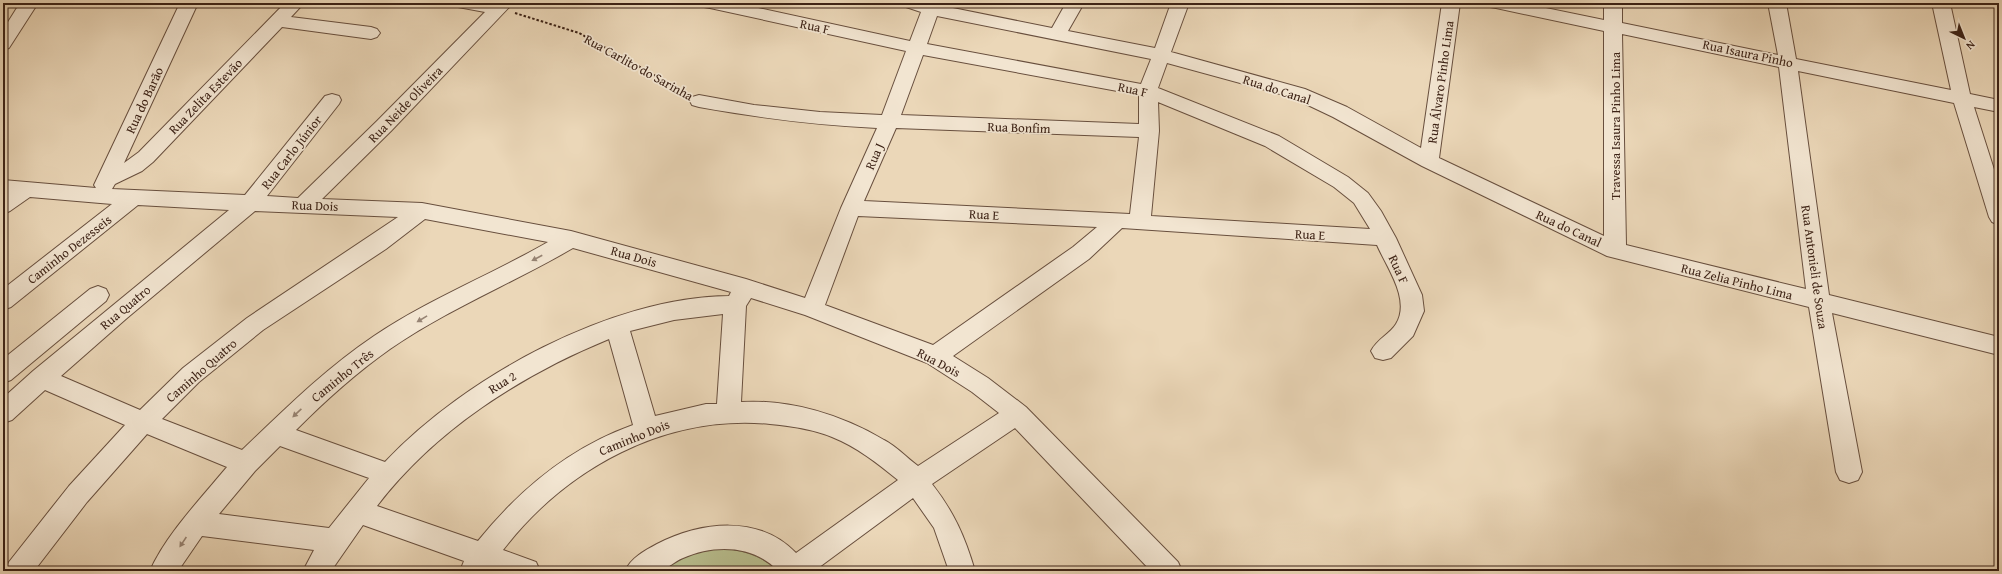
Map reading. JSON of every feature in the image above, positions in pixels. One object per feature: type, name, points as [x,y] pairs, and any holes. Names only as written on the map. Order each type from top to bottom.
[{"type":"street","points":[[6,35],[29,3]]},
{"type":"street","name":"Rua do Barão","points":[[102,188],[189,3]]},
{"type":"street","name":"Rua Zelita Estevão","points":[[102,188],[146,157],[295,3]]},
{"type":"street","points":[[464,3],[501,6]]},
{"type":"street","name":"Rua F","points":[[710,3],[917,48],[1148,91],[1272,141],[1341,182],[1361,198],[1374,216],[1411,295],[1413,311],[1405,330],[1383,351]]},
{"type":"street","name":"Rua do Canal","points":[[912,3],[933,6],[1057,34],[1161,55],[1298,93],[1340,112],[1429,161],[1615,250]]},
{"type":"street","points":[[1057,34],[1075,3]]},
{"type":"street","points":[[1140,223],[1149,131],[1148,91],[1180,3]]},
{"type":"street","name":"Rua Álvaro Pinho Lima","points":[[1429,161],[1451,3]]},
{"type":"street","name":"Rua Isaura Pinho","points":[[1496,3],[1999,106]]},
{"type":"street","name":"Travessa Isaura Pinho Lima","points":[[1613,3],[1615,250]]},
{"type":"street","name":"Rua Antonieli de Souza","points":[[1777,3],[1788,62],[1819,302],[1849,472]]},
{"type":"street","points":[[1941,3],[1962,99],[1999,217]]},
{"type":"street","name":"Rua Neide Oliveira","points":[[304,204],[384,126],[501,6]]},
{"type":"street","name":"Rua J","points":[[812,309],[851,208],[889,123],[933,6]]},
{"type":"street","points":[[278,21],[370,33]]},
{"type":"street","name":"Rua Carlo Júnior","points":[[250,204],[332,100]]},
{"type":"street","name":"Rua Carlito do Sarinha","points":[[699,101],[754,111],[820,119],[889,123]]},
{"type":"street","name":"Rua Bonfim","points":[[889,123],[1149,131]]},
{"type":"street","name":"Rua Dois","points":[[3,187],[26,189],[102,188],[135,197],[250,204],[304,204],[422,211],[571,238],[741,297],[812,309],[935,356],[980,385],[1017,414],[1169,571]]},
{"type":"street","points":[[3,206],[26,189]]},
{"type":"street","name":"Caminho Dezesseis","points":[[3,302],[135,197]]},
{"type":"street","name":"Rua Quatro","points":[[3,413],[41,378],[250,204]]},
{"type":"street","name":"Rua E","points":[[851,208],[1118,220],[1140,223],[1385,238]]},
{"type":"street","name":"Caminho Quatro","points":[[18,571],[78,494],[143,422],[191,375],[255,324],[378,243],[422,211]]},
{"type":"street","points":[[935,356],[1081,253],[1118,220]]},
{"type":"street","name":"Caminho Três","points":[[163,571],[196,523],[246,462],[275,433],[333,380],[383,342],[440,308],[538,258],[571,238]]},
{"type":"street","name":"Rua Zelia Pinho Lima","points":[[1615,250],[1999,346]]},
{"type":"street","points":[[3,373],[98,295]]},
{"type":"street","points":[[728,412],[741,297]]},
{"type":"street","name":"Rua 2","points":[[316,571],[356,511],[388,474],[423,440],[496,384],[536,361],[576,342],[617,326],[658,315],[741,297]]},
{"type":"street","points":[[617,326],[646,429]]},
{"type":"street","points":[[41,378],[143,422],[246,462]]},
{"type":"street","name":"Caminho Dois","points":[[478,563],[522,508],[550,483],[593,453],[646,429],[674,420],[728,412],[755,411],[782,413],[832,426],[877,449],[897,464],[915,482],[939,513],[955,549],[962,571]]},
{"type":"street","points":[[638,571],[658,556],[680,545],[704,538],[728,536],[750,540],[770,548],[788,561],[796,570],[915,482],[1017,414]]},
{"type":"street","points":[[275,433],[388,474]]},
{"type":"street","points":[[356,511],[478,563],[527,571]]},
{"type":"street","points":[[196,523],[335,541]]},
{"type":"path","name":"Rua Carlito do Sarinha","points":[[501,6],[579,33],[699,101]]},
{"type":"green space","points":[[715,548],[741,551],[764,560],[779,571],[656,571],[683,556]]}]
